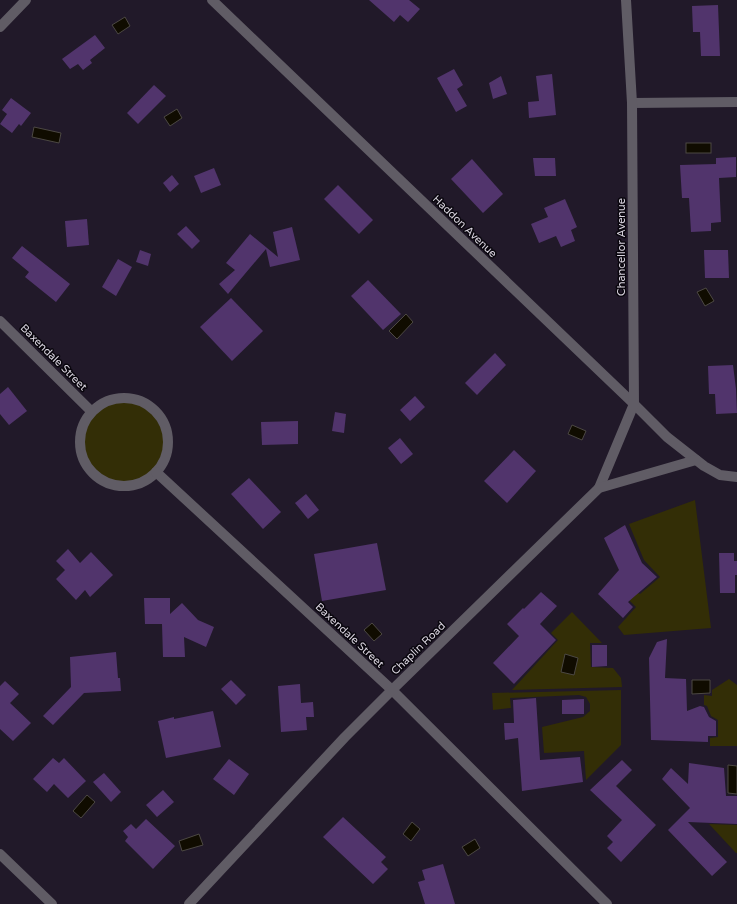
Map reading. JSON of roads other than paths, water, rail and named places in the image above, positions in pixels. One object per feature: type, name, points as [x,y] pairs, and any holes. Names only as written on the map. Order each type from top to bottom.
[{"type":"street","points":[[0,27],[26,0]]},
{"type":"street","name":"Haddon Avenue","points":[[212,0],[667,437],[700,463],[720,475],[737,477]]},
{"type":"street","name":"Chancellor Avenue","points":[[599,488],[634,404],[632,104],[626,0]]},
{"type":"street","points":[[632,104],[737,102]]},
{"type":"street","name":"Baxendale Street","points":[[0,321],[91,411]]},
{"type":"street","points":[[122,397],[139,400],[154,409],[164,423],[168,440],[165,457],[156,472],[142,482],[125,486],[108,483],[93,474],[83,460],[79,443],[82,426],[91,411],[105,401],[122,397]]},
{"type":"street","name":"Chaplin Road","points":[[189,904],[345,737],[599,488],[700,463]]},
{"type":"street","name":"Baxendale Street","points":[[156,472],[392,690],[608,904]]},
{"type":"street","points":[[0,854],[52,904]]}]
